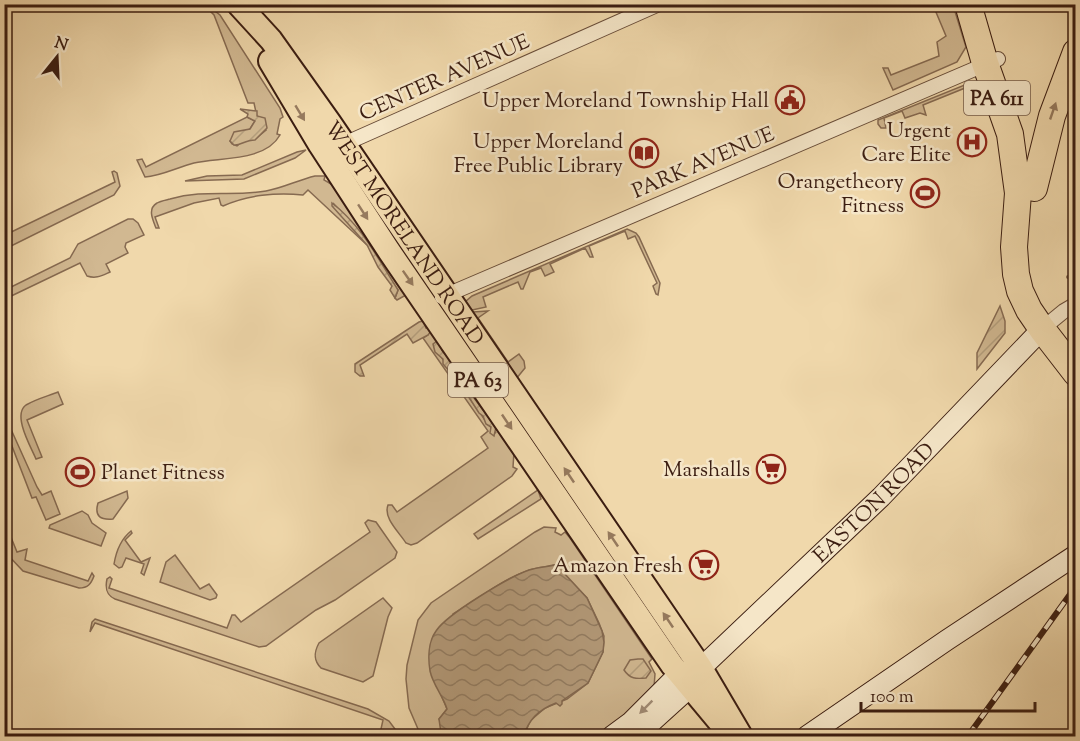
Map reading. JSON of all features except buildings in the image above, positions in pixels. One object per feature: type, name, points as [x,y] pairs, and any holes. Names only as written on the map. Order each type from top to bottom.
[{"type":"highway","name":"PA 611","points":[[968,4],[991,61],[1028,137],[1034,188],[1030,273],[1042,329]]},
{"type":"highway","name":"PA 611","points":[[976,4],[1010,134],[1017,193],[1014,247],[1020,291],[1029,310],[1076,373]]},
{"type":"highway","points":[[1034,188],[1052,116],[1076,52]]},
{"type":"main road","name":"WEST MORELAND ROAD","points":[[239,5],[271,40],[344,144],[436,299]]},
{"type":"main road","name":"WEST MORELAND ROAD","points":[[239,5],[320,145],[436,299],[732,736]]},
{"type":"main road","name":"EASTON ROAD","points":[[636,736],[690,676],[881,497],[1042,329]]},
{"type":"main road","points":[[807,736],[1076,555]]},
{"type":"main road","name":"WEST MORELAND ROAD","points":[[690,676],[741,736]]},
{"type":"main road","name":"EASTON ROAD","points":[[612,736],[690,676]]},
{"type":"street","name":"CENTER AVENUE","points":[[344,144],[651,6]]},
{"type":"street","name":"PARK AVENUE","points":[[436,299],[991,61]]},
{"type":"street","points":[[1042,329],[1076,304]]},
{"type":"shaded area","points":[[198,5],[207,5],[220,15],[280,108],[283,117],[280,119],[277,134],[280,135],[273,144],[253,154],[194,163],[145,177],[137,160],[142,159],[146,167],[247,117],[255,121],[250,129],[230,141],[232,144],[237,146],[243,141],[255,139],[266,130],[257,117],[254,103],[248,103],[214,15],[205,6],[199,8]]},
{"type":"shaded area","points":[[933,5],[953,5],[966,47],[957,62],[893,90],[883,68],[888,68],[891,75],[939,56],[937,42],[946,36]]},
{"type":"shaded area","points":[[967,84],[970,86],[923,105],[926,115],[920,113],[905,118],[902,111],[884,118],[886,128],[881,128],[878,124],[878,120]]},
{"type":"shaded area","points":[[240,109],[257,111],[257,116],[265,118],[267,128],[255,140],[234,145],[230,141],[234,132],[250,129],[255,121],[247,117],[248,114]]},
{"type":"shaded area","points":[[306,150],[295,158],[244,179],[185,181],[207,176],[242,175]]},
{"type":"shaded area","points":[[112,172],[117,173],[120,186],[114,195],[5,249],[5,235],[115,182]]},
{"type":"shaded area","points":[[315,176],[325,176],[324,180],[331,184],[335,181],[406,295],[397,300],[395,298],[398,290],[366,238],[333,203],[367,245],[308,190],[303,195],[262,195],[223,206],[219,198],[194,203],[155,217],[159,228],[156,228],[152,218],[152,208],[163,201],[195,194],[254,193]]},
{"type":"shaded area","points":[[332,203],[343,212],[369,244],[398,290],[395,298],[390,290],[392,286],[378,267],[367,245],[332,206]]},
{"type":"shaded area","points":[[128,219],[133,219],[138,223],[144,235],[126,243],[128,253],[106,264],[110,272],[96,277],[87,276],[80,263],[5,299],[5,290],[70,258],[78,244]]},
{"type":"shaded area","points":[[627,229],[639,237],[660,283],[658,295],[653,286],[657,283],[635,236],[628,239],[625,231],[589,246],[593,257],[590,257],[585,248],[550,264],[554,272],[545,276],[541,268],[530,272],[523,289],[518,282],[483,297],[486,307],[472,310],[473,312],[488,311],[478,318],[508,362],[519,354],[524,361],[525,368],[516,379],[465,302],[472,296]]},
{"type":"shaded area","points":[[1000,306],[1005,321],[1005,333],[977,369],[977,353]]},
{"type":"shaded area","points":[[423,321],[434,323],[514,452],[513,467],[517,469],[512,476],[411,545],[406,543],[392,525],[387,510],[388,505],[392,505],[397,512],[488,448],[481,437],[488,431],[423,338],[428,335]],"holes":[[[440,344],[443,352],[454,363],[496,433],[491,430],[435,348]]]},
{"type":"shaded area","points":[[423,321],[426,328],[429,327],[432,330],[428,335],[413,343],[407,334],[360,365],[364,376],[355,372],[355,364]]},
{"type":"shaded area","points":[[437,341],[443,352],[454,362],[474,398],[496,427],[494,436],[490,433],[491,427],[486,424],[460,383],[443,364],[443,359],[435,352],[433,344]]},
{"type":"shaded area","points":[[58,392],[63,404],[27,420],[42,457],[36,459],[24,431],[22,410],[30,403]]},
{"type":"shaded area","points":[[5,416],[37,487],[42,495],[51,491],[60,514],[46,520],[36,497],[32,498],[5,428]]},
{"type":"shaded area","points":[[538,490],[541,499],[478,539],[474,534]]},
{"type":"shaded area","points":[[127,491],[128,498],[113,519],[100,517],[97,512],[98,503]]},
{"type":"shaded area","points":[[82,511],[88,515],[92,523],[106,533],[101,546],[49,528],[50,525]]},
{"type":"shaded area","points":[[4,520],[17,552],[27,549],[25,560],[88,581],[92,573],[94,576],[90,583],[79,588],[23,571],[5,552]]},
{"type":"shaded area","points":[[368,520],[376,522],[397,552],[395,558],[266,646],[259,647],[115,599],[107,591],[107,579],[110,577],[112,579],[109,588],[227,628],[232,615],[235,615],[241,622],[370,532],[365,523]]},
{"type":"shaded area","points":[[544,527],[556,528],[555,532],[561,535],[565,532],[570,538],[652,659],[649,662],[655,674],[654,687],[616,724],[600,736],[524,736],[530,721],[545,708],[567,699],[588,683],[603,652],[604,636],[599,623],[587,598],[563,573],[567,566],[564,562],[517,575],[453,614],[439,690],[447,709],[439,719],[448,736],[421,736],[409,708],[406,679],[407,665],[418,620],[431,603]]},
{"type":"shaded area","points":[[131,531],[132,533],[125,540],[141,562],[150,558],[144,575],[141,573],[144,564],[126,558],[122,567],[119,568],[114,564],[124,538]]},
{"type":"shaded area","points":[[175,555],[200,589],[209,584],[217,595],[216,598],[210,600],[160,582],[166,562]]},
{"type":"shaded area","points":[[383,598],[392,608],[373,676],[363,682],[321,668],[315,656],[319,643]]},
{"type":"shaded area","points":[[95,619],[368,709],[389,721],[395,729],[392,733],[385,733],[381,729],[383,720],[95,623],[90,632]]},
{"type":"shaded area","points":[[643,659],[651,671],[646,678],[634,678],[624,670],[630,660]]},
{"type":"water","points":[[564,562],[567,566],[564,573],[587,598],[602,631],[603,652],[588,683],[562,701],[560,706],[556,703],[540,712],[528,725],[524,736],[448,736],[441,733],[439,719],[447,709],[430,671],[430,645],[433,635],[452,615],[508,580],[529,570]]},
{"type":"waterway","points":[[1068,277],[1076,276]]},
{"type":"railway","points":[[968,736],[1076,586]]},
{"type":"place","name":"Upper Moreland Township Hall","points":[[790,100]]},
{"type":"place","name":"Urgent Care Elite","points":[[972,142]]},
{"type":"place","name":"Upper Moreland Free Public Library","points":[[644,153]]},
{"type":"place","name":"Orangetheory Fitness","points":[[925,193]]},
{"type":"place","name":"Marshalls","points":[[771,469]]},
{"type":"place","name":"Planet Fitness","points":[[80,472]]},
{"type":"place","name":"Amazon Fresh","points":[[704,565]]}]
